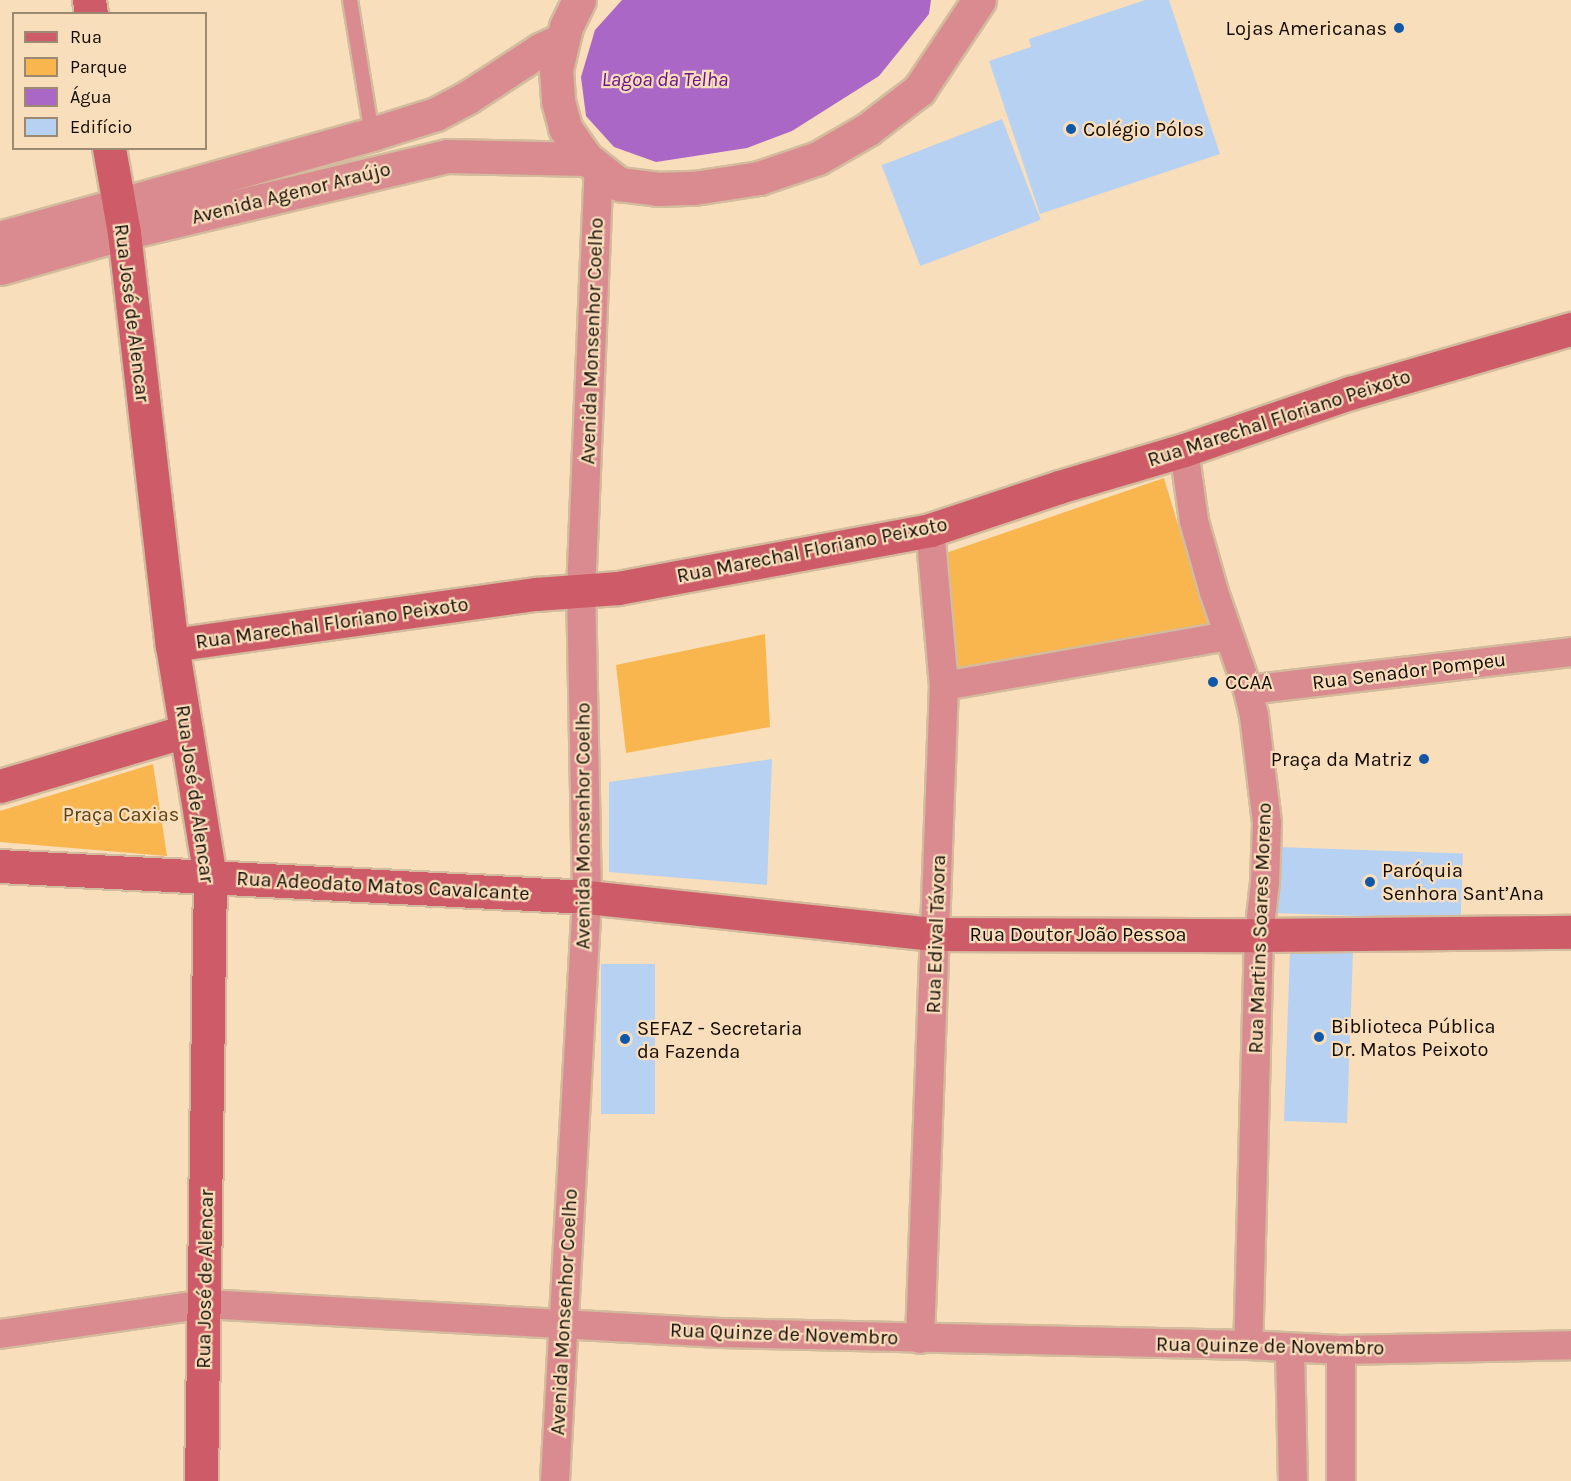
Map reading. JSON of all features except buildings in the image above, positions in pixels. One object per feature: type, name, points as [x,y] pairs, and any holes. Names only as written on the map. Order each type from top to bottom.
[{"type":"main road","name":"Rua José de Alencar","points":[[109,150],[120,219],[172,645],[210,876],[201,1481]]},
{"type":"main road","name":"Rua Marechal Floriano Peixoto","points":[[172,645],[536,594],[581,592],[930,530],[1059,487],[1184,450],[1350,393],[1571,329]]},
{"type":"main road","points":[[0,786],[186,731]]},
{"type":"main road","name":"Rua Adeodato Matos Cavalcante","points":[[0,866],[587,897]]},
{"type":"main road","name":"Rua Doutor João Pessoa","points":[[587,897],[936,934],[1259,935],[1571,932]]},
{"type":"street","name":"Avenida Agenor Araújo","points":[[567,17],[556,70],[558,101],[565,128],[593,165],[619,184],[657,189],[694,188],[759,178],[818,158],[868,129],[919,90],[980,0]]},
{"type":"street","name":"Avenida Agenor Araújo","points":[[0,267],[120,219],[436,114],[468,97],[540,50],[567,17]]},
{"type":"street","name":"Avenida Agenor Araújo","points":[[0,238],[120,219],[364,174],[447,156],[593,165]]},
{"type":"street","name":"Avenida Monsenhor Coelho","points":[[555,1481],[587,897],[581,592],[593,165]]},
{"type":"street","name":"Rua Martins Soares Moreno","points":[[1184,450],[1194,521],[1228,636],[1248,690],[1260,757],[1267,823],[1265,882],[1259,935],[1248,1345]]},
{"type":"street","name":"Rua Edival Távora","points":[[920,1339],[944,686],[930,530]]},
{"type":"street","points":[[944,686],[1228,636]]},
{"type":"street","name":"Rua Senador Pompeu","points":[[1248,690],[1571,652]]},
{"type":"street","name":"Rua Quinze de Novembro","points":[[0,1334],[205,1304],[720,1333],[1248,1345],[1341,1350],[1571,1345]]},
{"type":"street","points":[[1290,1349],[1293,1481]]},
{"type":"street","points":[[1341,1350],[1341,1481]]},
{"type":"lane","points":[[350,0],[372,134]]},
{"type":"green space","points":[[1164,478],[1209,629],[957,676],[943,554]]},
{"type":"green space","points":[[765,634],[770,727],[626,753],[616,665]]},
{"type":"green space","name":"Praça Caxias","points":[[153,764],[167,856],[0,842],[0,811]]},
{"type":"water","name":"Lagoa da Telha","points":[[622,0],[931,0],[929,14],[879,76],[792,131],[747,148],[656,162],[614,147],[586,116],[581,77],[595,30]]},
{"type":"place","name":"Lojas Americanas","points":[[1399,28]]},
{"type":"place","name":"Colégio Pólos","points":[[1071,129]]},
{"type":"place","name":"CCAA","points":[[1213,682]]},
{"type":"place","name":"Praça da Matriz","points":[[1424,759]]},
{"type":"place","name":"Paróquia Senhora Sant’Ana","points":[[1370,882]]},
{"type":"place","name":"Biblioteca Pública Dr. Matos Peixoto","points":[[1319,1037]]},
{"type":"place","name":"SEFAZ - Secretaria da Fazenda","points":[[625,1039]]}]
